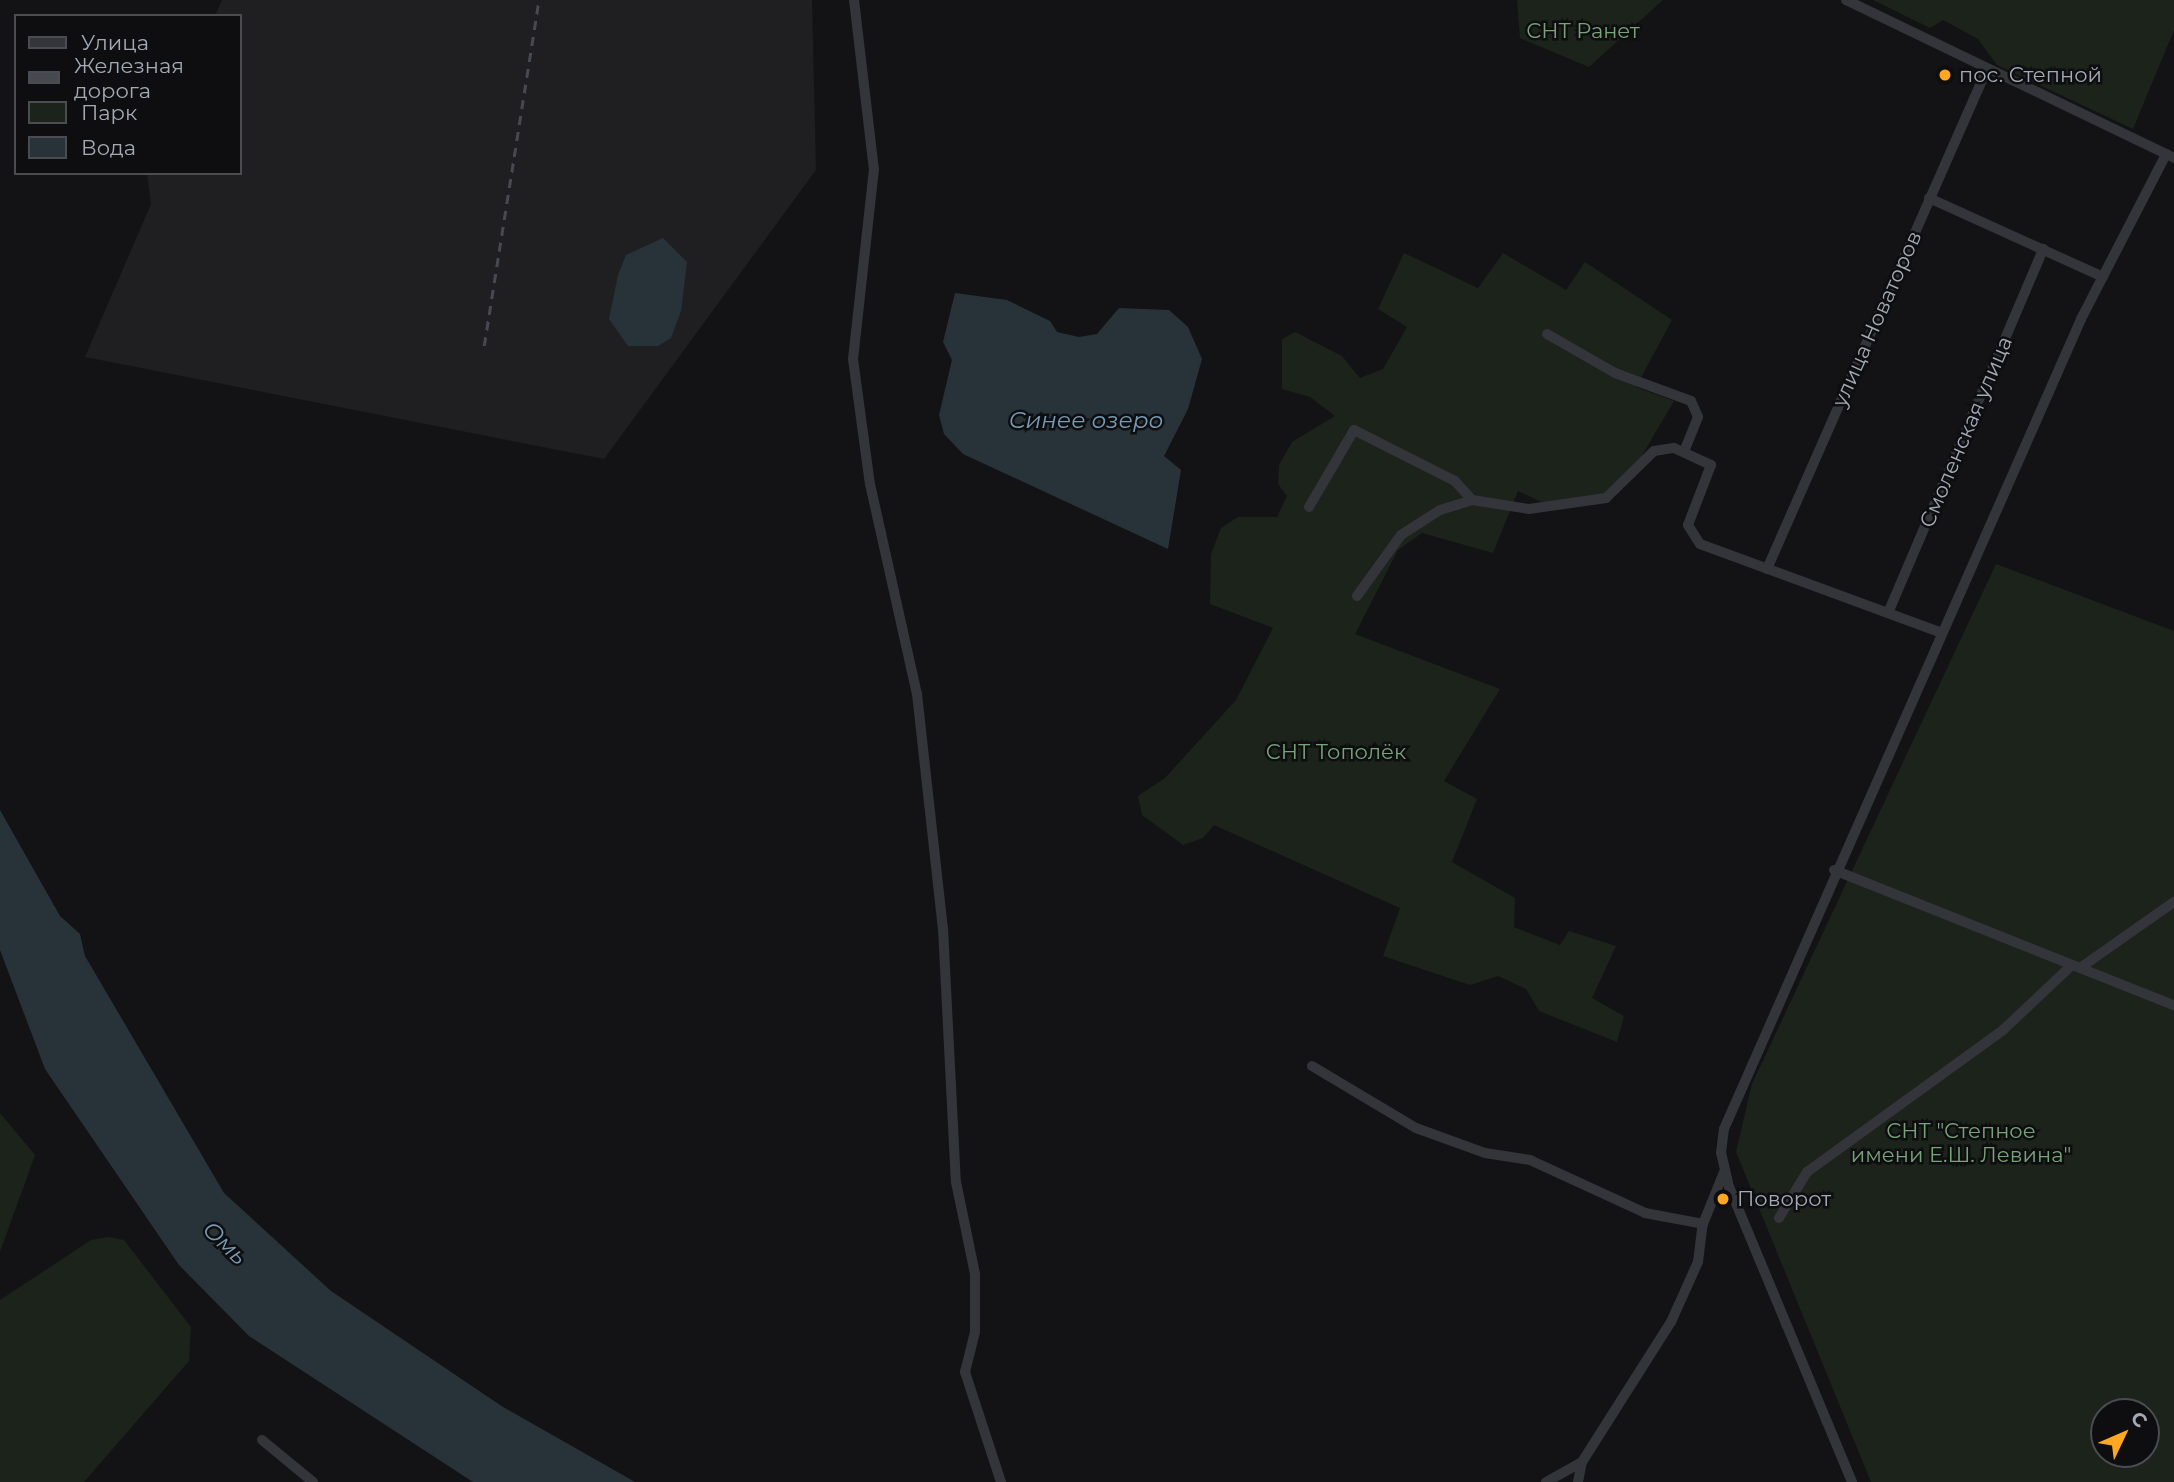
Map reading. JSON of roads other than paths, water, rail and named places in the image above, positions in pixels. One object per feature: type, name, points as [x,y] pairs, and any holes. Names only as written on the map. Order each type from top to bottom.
[{"type":"street","points":[[854,0],[874,169],[853,359],[878,525],[917,694],[943,928],[956,1182],[975,1273],[975,1332],[965,1372],[1001,1482]]},
{"type":"street","points":[[1578,1482],[1582,1462],[1671,1322],[1698,1262],[1703,1224],[1724,1172],[1724,1129],[1939,632],[2103,276],[2170,156],[1846,0]]},
{"type":"street","name":"улица Новаторов","points":[[1768,569],[1987,69]]},
{"type":"street","points":[[1929,198],[2103,276]]},
{"type":"street","name":"Смоленская улица","points":[[1888,613],[2043,250]]},
{"type":"street","points":[[1547,334],[1615,373],[1691,401],[1698,417],[1684,451]]},
{"type":"street","points":[[1310,508],[1354,430],[1455,481],[1472,500]]},
{"type":"street","points":[[1357,596],[1401,535],[1440,510],[1472,500],[1530,509],[1606,498],[1654,451],[1684,451],[1711,470],[1688,524],[1694,538],[1768,569],[1939,632]]},
{"type":"street","points":[[1835,870],[2174,1005]]},
{"type":"street","points":[[1779,1218],[1807,1172],[2003,1030],[2076,967],[2174,902]]},
{"type":"street","points":[[1312,1066],[1416,1128],[1485,1153],[1530,1160],[1645,1213],[1703,1224]]},
{"type":"street","points":[[1724,1172],[1852,1482]]},
{"type":"street","points":[[262,1440],[313,1482]]},
{"type":"street","points":[[1546,1482],[1582,1462]]},
{"type":"water","points":[[663,238],[687,262],[681,311],[671,338],[658,346],[628,346],[609,319],[618,275],[626,255]]},
{"type":"water","name":"Синее озеро","points":[[955,293],[1007,300],[1050,321],[1057,332],[1079,337],[1097,334],[1119,308],[1169,310],[1188,327],[1202,359],[1188,409],[1164,456],[1181,470],[1168,549],[963,454],[944,434],[939,415],[952,360],[943,342]]},
{"type":"water","name":"Омь","points":[[0,810],[60,916],[80,934],[85,956],[224,1193],[331,1291],[503,1407],[635,1482],[473,1482],[249,1336],[179,1265],[45,1069],[0,950]]},
{"type":"railway","points":[[484,346],[539,0]]},
{"type":"place","name":"пос. Степной","points":[[1945,75]]},
{"type":"place","name":"Поворот","points":[[1723,1199]]},
{"type":"park label","name":"СНТ Ранет","points":[[1583,31]]},
{"type":"park label","name":"СНТ Тополёк","points":[[1336,752]]},
{"type":"park label","name":"СНТ \"Степное имени Е.Ш. Левина\"","points":[[1961,1143]]}]
